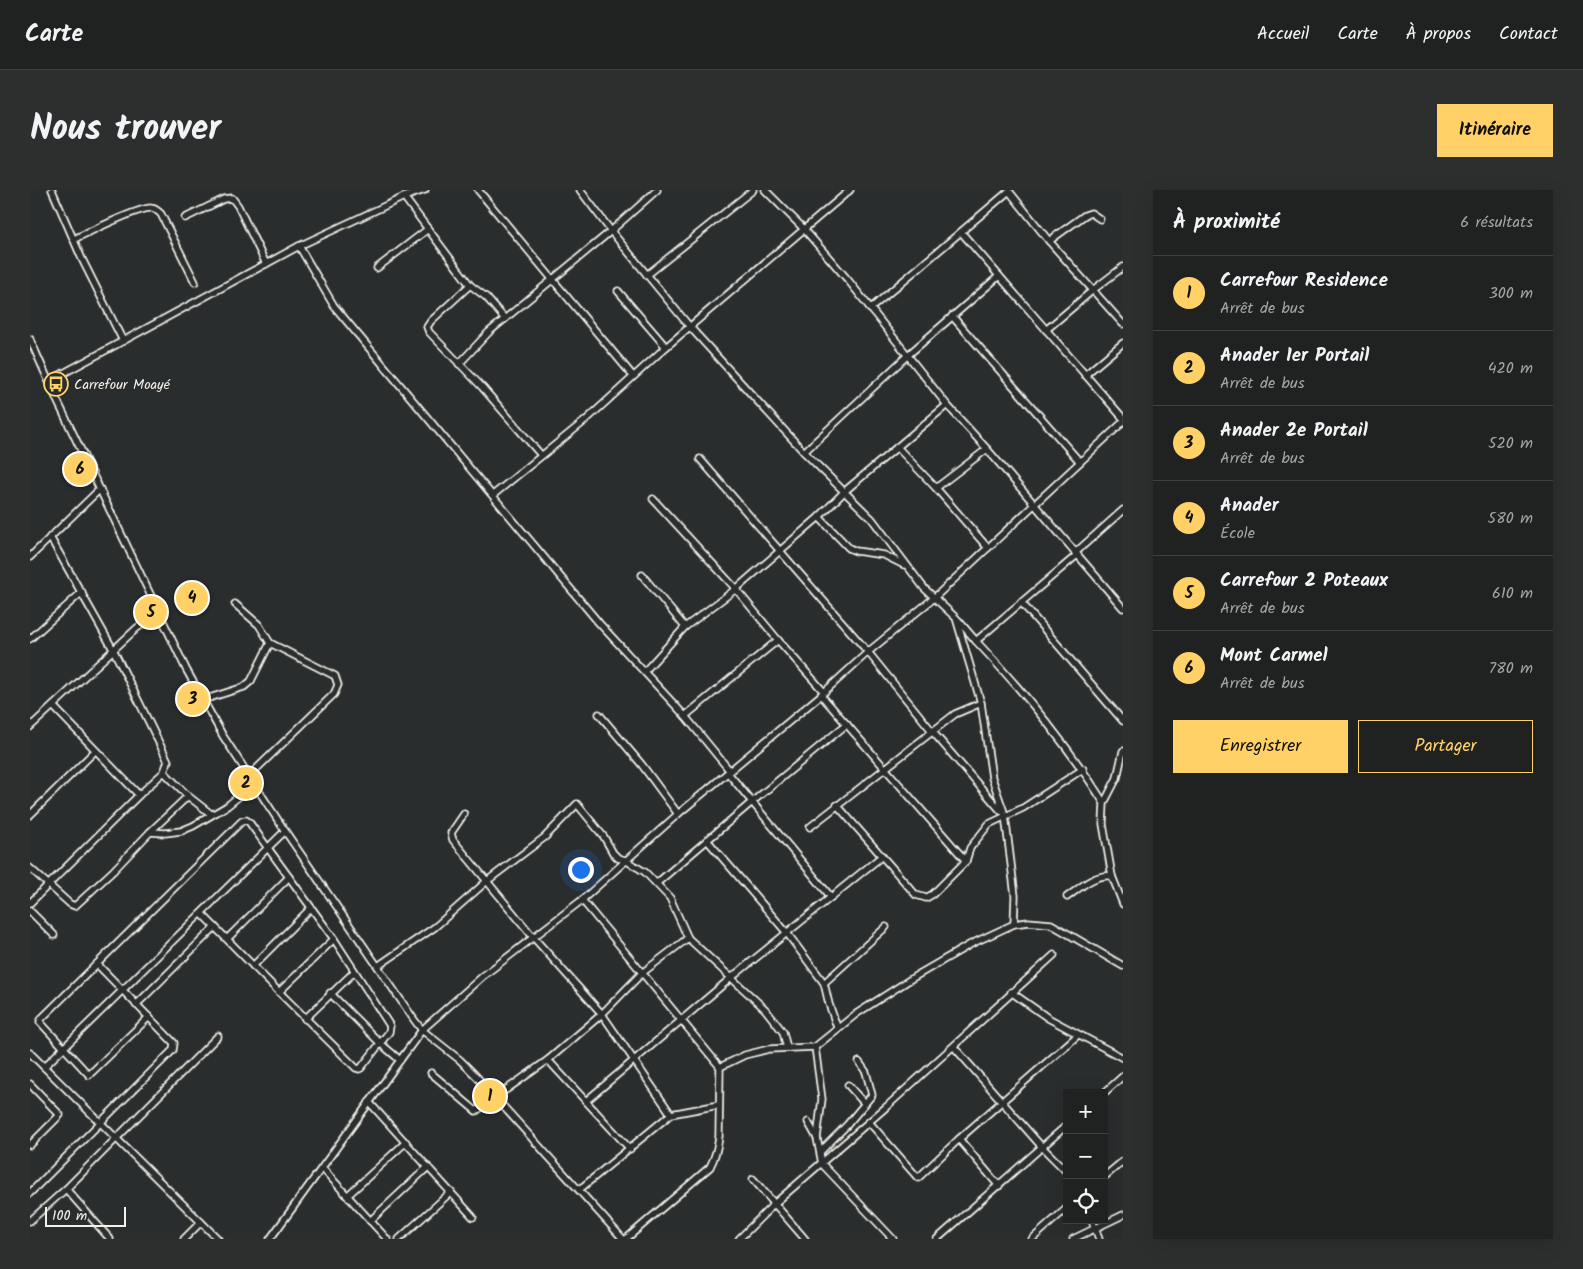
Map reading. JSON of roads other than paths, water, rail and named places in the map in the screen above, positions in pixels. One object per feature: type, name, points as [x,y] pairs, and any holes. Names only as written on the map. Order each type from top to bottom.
[{"type":"street","points":[[52,190],[123,341]]},
{"type":"street","points":[[49,381],[299,246],[404,197],[425,190]]},
{"type":"street","points":[[478,190],[633,376]]},
{"type":"street","points":[[580,190],[690,327],[804,452],[872,519],[906,566],[1010,677],[1083,769],[1104,803]]},
{"type":"street","points":[[459,364],[472,348],[505,319],[658,190]]},
{"type":"street","points":[[648,275],[753,190]]},
{"type":"street","points":[[765,190],[804,229],[947,405],[1035,504],[1123,608]]},
{"type":"street","points":[[493,495],[540,455],[586,420],[666,347],[850,190]]},
{"type":"street","points":[[870,309],[1009,191],[1049,241],[1123,324]]},
{"type":"street","points":[[404,197],[470,285],[491,302],[505,319]]},
{"type":"street","points":[[185,218],[224,198],[232,198],[238,206],[266,264]]},
{"type":"street","points":[[74,239],[126,216],[147,208],[154,208],[160,214],[195,282]]},
{"type":"street","points":[[1049,241],[1085,215],[1091,213],[1100,219]]},
{"type":"street","points":[[377,268],[428,229]]},
{"type":"street","points":[[961,232],[1123,418]]},
{"type":"street","points":[[299,246],[334,306],[599,623],[685,716],[752,802],[831,897]]},
{"type":"street","points":[[1046,330],[1123,267]]},
{"type":"street","points":[[804,452],[908,355],[999,276]]},
{"type":"street","points":[[470,285],[431,321],[427,327],[429,332],[482,387],[540,455]]},
{"type":"street","points":[[618,292],[666,347]]},
{"type":"street","points":[[952,316],[1080,462]]},
{"type":"street","points":[[30,339],[33,352],[49,381],[203,700],[285,831],[422,1030],[460,1060],[496,1097],[625,1239],[710,1167],[718,1148],[720,1067],[582,900]]},
{"type":"street","points":[[1085,375],[1123,343]]},
{"type":"street","points":[[645,671],[685,628],[736,589],[819,517],[845,491],[947,405]]},
{"type":"street","points":[[270,1239],[422,1030],[483,976],[582,900],[678,814],[934,598],[1123,422]]},
{"type":"street","points":[[897,447],[936,488],[988,548]]},
{"type":"street","points":[[936,488],[987,449]]},
{"type":"street","points":[[700,459],[868,652],[932,731],[1005,815]]},
{"type":"street","points":[[30,557],[100,488]]},
{"type":"street","points":[[654,498],[736,589],[884,768],[966,861]]},
{"type":"street","points":[[976,641],[1076,554],[1123,510]]},
{"type":"street","points":[[819,517],[849,548],[856,551],[884,555],[906,566]]},
{"type":"street","points":[[30,903],[139,794],[164,772],[168,761],[114,651],[50,537]]},
{"type":"street","points":[[642,575],[685,628]]},
{"type":"street","points":[[30,639],[82,592]]},
{"type":"street","points":[[1021,602],[1123,721]]},
{"type":"street","points":[[235,604],[260,625],[270,643],[335,676],[338,685],[334,694],[249,776]]},
{"type":"street","points":[[30,727],[137,628],[160,612]]},
{"type":"street","points":[[956,618],[981,703],[992,778],[1005,815],[1015,896],[1014,924]]},
{"type":"street","points":[[685,716],[778,640]]},
{"type":"street","points":[[203,700],[244,687],[251,681],[270,643]]},
{"type":"street","points":[[810,827],[955,714],[981,703]]},
{"type":"street","points":[[53,706],[139,794]]},
{"type":"street","points":[[599,714],[642,765],[678,814]]},
{"type":"street","points":[[657,883],[847,724]]},
{"type":"street","points":[[30,815],[95,751]]},
{"type":"street","points":[[1123,751],[1120,778],[1104,803],[1103,824],[1112,876],[1123,904]]},
{"type":"street","points":[[837,805],[916,895],[926,898],[933,894],[966,861],[970,848],[989,824],[1023,808],[1083,769]]},
{"type":"street","points":[[164,772],[188,796],[211,814]]},
{"type":"street","points":[[150,832],[181,831],[193,826],[227,806],[254,784]]},
{"type":"street","points":[[30,868],[70,904],[75,906],[188,796]]},
{"type":"street","points":[[378,966],[435,927],[487,881],[545,837],[577,804],[604,837],[613,853],[618,858],[645,872],[670,898],[688,938],[765,1009],[784,1032],[787,1048]]},
{"type":"street","points":[[464,814],[451,833],[453,840],[534,938],[602,1014],[671,1114]]},
{"type":"street","points":[[149,1017],[90,1075],[40,1022],[242,820],[246,820],[250,822],[269,847],[334,939],[390,1026],[389,1032],[359,1070],[305,1019],[202,914]]},
{"type":"street","points":[[44,1067],[285,831]]},
{"type":"street","points":[[707,840],[787,933],[824,983],[837,1027]]},
{"type":"street","points":[[586,1101],[731,978],[882,856]]},
{"type":"street","points":[[1067,897],[1095,878],[1103,875],[1112,876]]},
{"type":"street","points":[[227,939],[289,877]]},
{"type":"street","points":[[253,966],[311,908]]},
{"type":"street","points":[[30,911],[54,935]]},
{"type":"street","points":[[720,1067],[745,1055],[769,1049],[815,1047],[837,1027],[914,977],[970,944],[1014,924],[1028,922],[1051,924],[1123,966]]},
{"type":"street","points":[[136,1004],[215,927]]},
{"type":"street","points":[[824,983],[886,927]]},
{"type":"street","points":[[431,1073],[476,1110],[548,1060],[602,1014],[642,973],[688,938]]},
{"type":"street","points":[[278,992],[334,939]]},
{"type":"street","points":[[739,1239],[774,1204],[954,1047],[1011,992],[1054,955]]},
{"type":"street","points":[[30,1193],[173,1050],[174,1043],[98,964]]},
{"type":"street","points":[[305,1019],[354,972]]},
{"type":"street","points":[[1011,992],[1048,1018],[1123,1058]]},
{"type":"street","points":[[330,994],[400,1060]]},
{"type":"street","points":[[869,1122],[917,1178],[1078,1035]]},
{"type":"street","points":[[30,1221],[66,1189],[218,1036]]},
{"type":"street","points":[[815,1047],[822,1099],[818,1138],[822,1164],[893,1239]]},
{"type":"street","points":[[954,1047],[1063,1168]]},
{"type":"street","points":[[30,1053],[101,1122],[147,1171],[218,1239]]},
{"type":"street","points":[[548,1060],[630,1148]]},
{"type":"street","points":[[820,1152],[871,1097],[873,1092],[866,1072],[859,1062]]},
{"type":"street","points":[[1108,1089],[1123,1076]]},
{"type":"street","points":[[848,1084],[865,1104]]},
{"type":"street","points":[[30,1145],[60,1115],[32,1089]]},
{"type":"street","points":[[369,1102],[473,1217]]},
{"type":"street","points":[[580,1189],[671,1114],[719,1105]]},
{"type":"street","points":[[808,1122],[818,1138]]},
{"type":"street","points":[[937,1239],[1063,1128]]},
{"type":"street","points":[[959,1139],[999,1186]]},
{"type":"street","points":[[347,1196],[406,1142]]},
{"type":"street","points":[[1108,1174],[1123,1161]]},
{"type":"street","points":[[370,1221],[428,1167]]},
{"type":"street","points":[[322,1168],[387,1239]]},
{"type":"street","points":[[753,1179],[806,1239]]},
{"type":"street","points":[[66,1189],[110,1239]]},
{"type":"street","points":[[399,1239],[450,1192]]},
{"type":"street","points":[[1032,1239],[1063,1212]]},
{"type":"street","points":[[1073,1239],[1123,1215]]},
{"type":"street","points":[[184,1239],[201,1222]]},
{"type":"street","points":[[1093,1224],[1099,1239]]},
{"type":"place","name":"Carrefour Moayé","points":[[56,384]]},
{"type":"place","name":"Mont Carmel","points":[[80,469]]},
{"type":"place","name":"Anader","points":[[192,598]]},
{"type":"place","name":"Carrefour 2 Poteaux","points":[[151,612]]},
{"type":"place","name":"Anader 2e Portail","points":[[193,699]]},
{"type":"place","name":"Anader 1er Portail","points":[[246,783]]},
{"type":"place","name":"Carrefour Residence","points":[[490,1096]]}]
